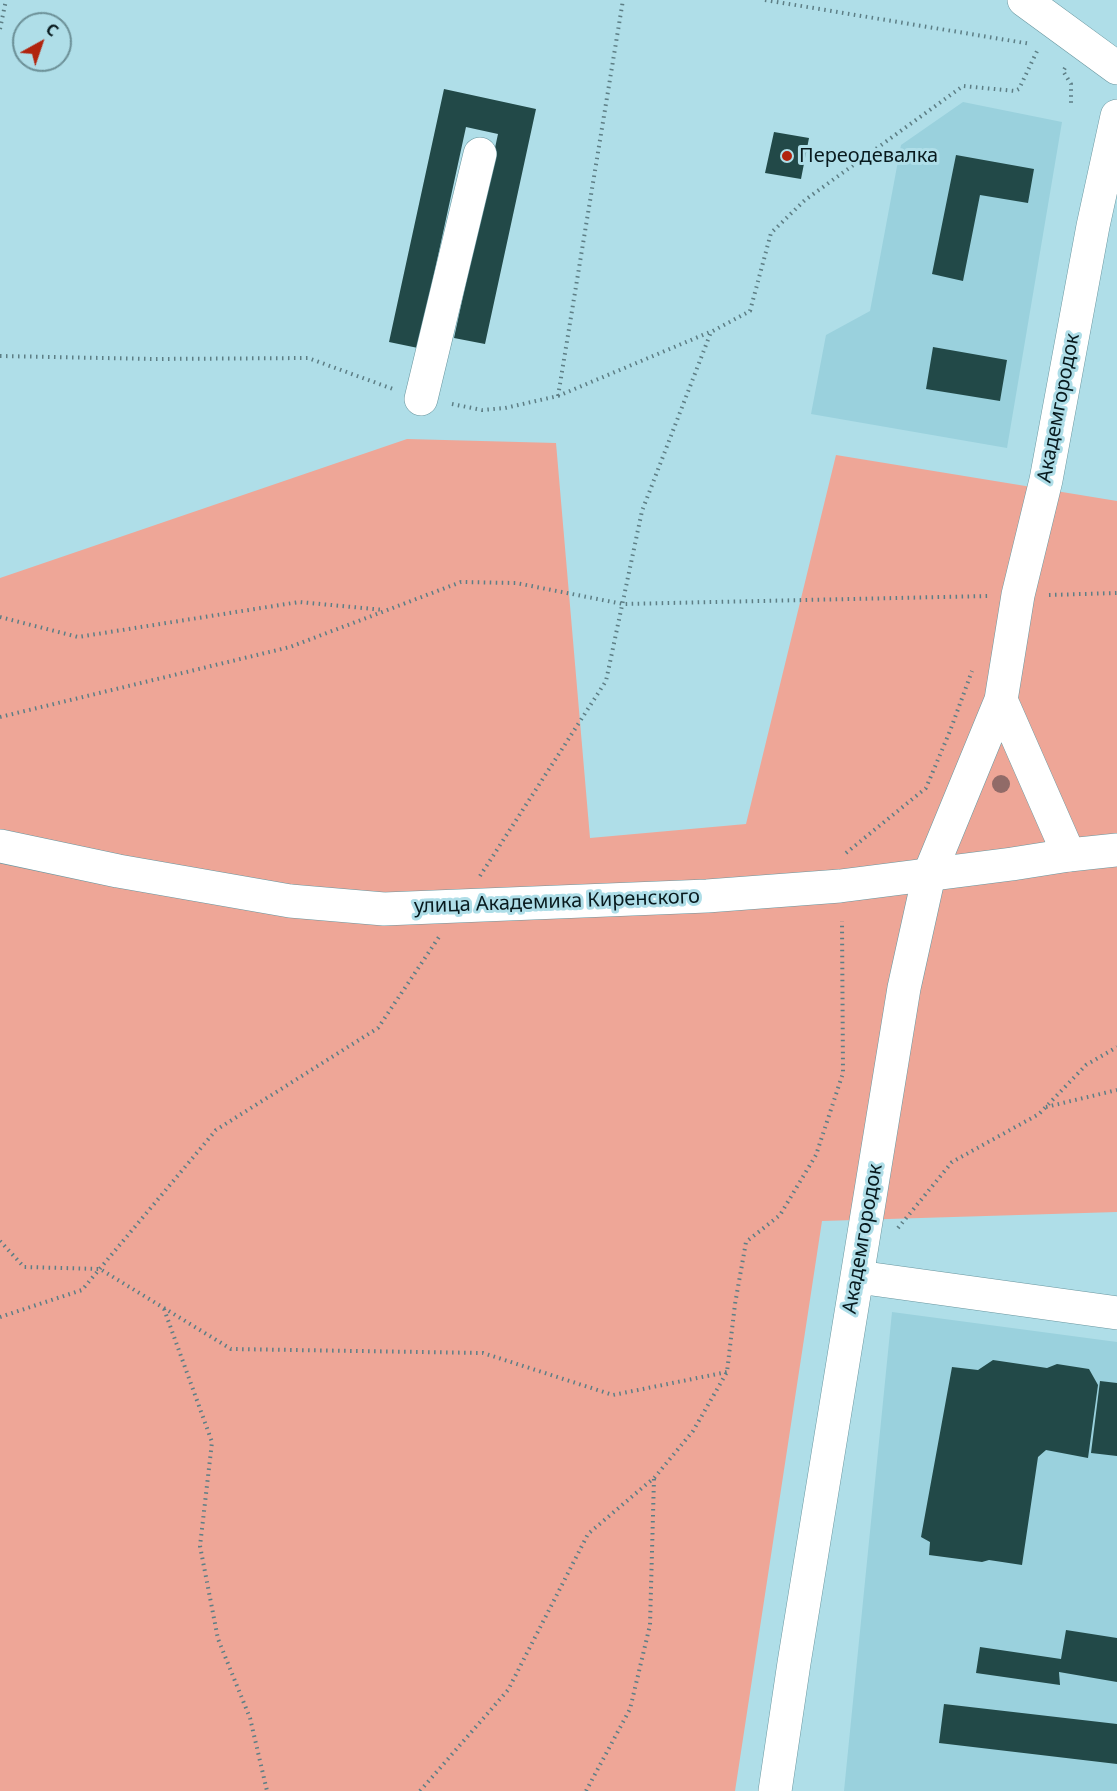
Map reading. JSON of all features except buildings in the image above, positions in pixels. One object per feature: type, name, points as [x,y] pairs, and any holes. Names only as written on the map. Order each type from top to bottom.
[{"type":"street","points":[[1024,0],[1115,67],[1117,110]]},
{"type":"street","name":"Академгородок","points":[[775,1791],[904,988],[929,875],[1001,700],[1018,595],[1105,229],[1117,116]]},
{"type":"street","points":[[421,399],[480,154]]},
{"type":"street","points":[[1001,700],[1069,855]]},
{"type":"street","name":"улица Академика Киренского","points":[[0,846],[118,871],[290,901],[384,909],[707,896],[840,886],[1117,850]]},
{"type":"street","points":[[858,1277],[1117,1313]]},
{"type":"path","points":[[0,29],[6,0]]},
{"type":"path","points":[[558,396],[623,0]]},
{"type":"path","points":[[0,356],[154,359],[308,358],[421,399],[482,410],[505,408],[558,396],[711,332],[750,311],[771,233],[805,200],[963,86],[1015,91],[1019,89],[1040,45],[765,0]]},
{"type":"path","points":[[0,1317],[82,1290],[216,1130],[378,1028],[606,681],[642,510],[711,332]]},
{"type":"path","points":[[0,717],[290,647],[461,582],[516,583],[623,604],[990,596],[988,606]]},
{"type":"path","points":[[1018,595],[1117,593]]},
{"type":"path","points":[[0,617],[78,637],[299,602],[386,610]]},
{"type":"path","points":[[843,856],[926,788],[962,701],[973,665]]},
{"type":"path","points":[[420,1791],[508,1690],[588,1534],[654,1477],[693,1431],[727,1372],[735,1304],[746,1242],[780,1215],[816,1155],[843,1073],[842,921]]},
{"type":"path","points":[[895,1231],[952,1162],[1039,1114],[1086,1065],[1117,1047]]},
{"type":"path","points":[[1045,1107],[1117,1090]]},
{"type":"path","points":[[0,1241],[24,1267],[100,1269],[231,1349],[483,1353],[613,1395],[727,1372]]},
{"type":"path","points":[[164,1308],[212,1442],[200,1546],[218,1639],[250,1718],[267,1791]]},
{"type":"path","points":[[586,1791],[630,1709],[650,1625],[654,1477]]},
{"type":"shaded area","points":[[963,102],[1062,122],[1007,448],[811,414],[826,335],[870,311],[901,145]]},
{"type":"shaded area","points":[[407,439],[556,443],[590,838],[746,824],[836,455],[1117,501],[1117,1212],[822,1221],[735,1791],[0,1791],[0,578]]},
{"type":"shaded area","points":[[892,1312],[1117,1342],[1117,1791],[844,1791]]},
{"type":"place","name":"Переодевалка","points":[[787,156]]}]
